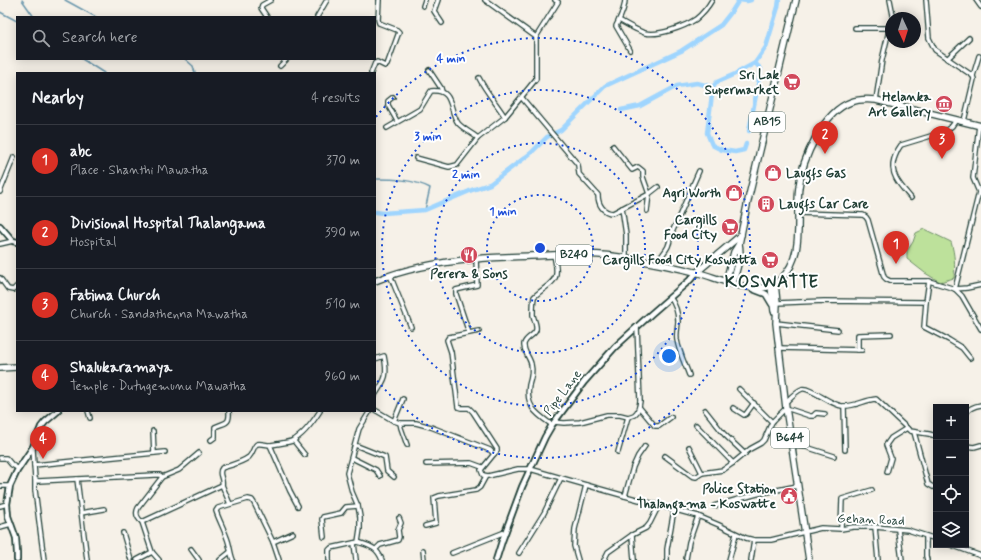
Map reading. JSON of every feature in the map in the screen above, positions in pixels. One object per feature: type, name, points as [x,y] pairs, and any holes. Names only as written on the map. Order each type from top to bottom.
[{"type":"main road","name":"AB15","points":[[726,281],[734,252],[739,244],[796,0]]},
{"type":"main road","points":[[773,285],[785,275],[793,261],[797,242],[799,185],[804,166],[811,148],[825,124],[840,108],[850,102],[863,99],[876,100],[980,126]]},
{"type":"main road","points":[[697,272],[741,235]]},
{"type":"main road","name":"AB15","points":[[733,283],[740,255],[739,244]]},
{"type":"main road","name":"B240","points":[[376,281],[390,275],[425,266],[476,258],[598,255],[626,258],[697,272],[750,287],[761,288],[773,285]]},
{"type":"main road","name":"B644","points":[[773,285],[775,304],[773,309],[776,315],[785,406],[809,560]]},
{"type":"main road","points":[[750,287],[766,294],[775,304]]},
{"type":"main road","points":[[0,368],[16,367]]},
{"type":"street","points":[[266,16],[261,8],[262,5],[271,0]]},
{"type":"street","points":[[318,16],[327,0]]},
{"type":"street","points":[[371,72],[375,63],[377,62],[385,66],[387,65],[399,32],[380,23],[378,20],[378,0]]},
{"type":"street","points":[[423,6],[425,0]]},
{"type":"street","points":[[438,0],[434,11],[442,23]]},
{"type":"street","points":[[485,0],[536,37]]},
{"type":"street","points":[[625,0],[625,5],[616,28],[630,50]]},
{"type":"street","points":[[619,20],[644,33],[659,33],[684,26],[696,19],[707,8],[712,0]]},
{"type":"street","points":[[890,0],[892,12]]},
{"type":"street","points":[[926,0],[928,38],[935,50],[973,76]]},
{"type":"street","points":[[976,0],[981,7]]},
{"type":"street","points":[[416,158],[449,167],[457,165],[478,138],[505,117],[536,79],[536,37],[558,1]]},
{"type":"street","points":[[855,28],[885,28]]},
{"type":"street","points":[[947,59],[969,38]]},
{"type":"street","points":[[876,100],[885,46]]},
{"type":"street","points":[[964,122],[974,79],[973,76],[979,56]]},
{"type":"street","points":[[280,66],[286,60]]},
{"type":"street","points":[[429,70],[442,92]]},
{"type":"street","points":[[479,78],[485,90],[505,117]]},
{"type":"street","points":[[387,128],[420,109],[431,91],[438,90],[450,99],[452,110],[458,124],[478,138]]},
{"type":"street","points":[[393,97],[388,101],[388,105],[397,121]]},
{"type":"street","points":[[522,98],[578,165],[579,174],[598,195],[598,201],[604,211],[613,213],[649,194],[658,187]]},
{"type":"street","points":[[911,198],[895,177],[893,171],[892,165],[897,150],[901,145],[944,132],[952,126],[956,120]]},
{"type":"street","points":[[955,289],[979,192],[973,178],[980,126]]},
{"type":"street","points":[[612,146],[632,170],[638,167],[643,171],[643,177],[649,194],[647,211]]},
{"type":"street","points":[[0,192],[14,157]]},
{"type":"street","points":[[657,264],[659,258],[668,248],[670,237],[699,171]]},
{"type":"street","points":[[622,208],[626,235],[626,258]]},
{"type":"street","points":[[797,213],[863,215],[866,217],[886,280],[929,281],[955,289],[981,285]]},
{"type":"street","points":[[0,226],[15,241]]},
{"type":"street","points":[[0,244],[15,241]]},
{"type":"street","points":[[554,255],[557,273],[556,277],[534,296],[533,315],[536,329],[525,342],[524,348],[531,363],[532,371],[529,386],[530,403],[539,416],[553,423],[564,423],[580,422],[607,415],[620,415],[628,417],[634,415],[637,412],[640,401],[636,327]]},
{"type":"street","points":[[469,333],[456,290],[476,285],[476,258]]},
{"type":"street","name":"Pipe Lane","points":[[496,560],[522,487],[545,436],[553,423],[593,371],[615,347],[697,272]]},
{"type":"street","points":[[390,275],[411,327]]},
{"type":"street","points":[[0,278],[8,289],[13,290],[16,287]]},
{"type":"street","points":[[929,281],[924,327],[962,348],[970,358]]},
{"type":"street","points":[[955,289],[962,296],[981,329]]},
{"type":"street","points":[[670,297],[675,304],[677,312],[677,340],[689,375]]},
{"type":"street","points":[[775,304],[824,301],[926,302]]},
{"type":"street","points":[[776,323],[838,330]]},
{"type":"street","points":[[480,331],[449,337],[446,340],[451,352],[456,401],[458,407],[467,408],[473,412],[497,449],[497,451],[482,468],[481,471],[483,475],[498,475],[518,469],[530,469],[698,516],[736,534],[754,540],[751,560]]},
{"type":"street","points":[[779,348],[860,350],[858,335],[891,334]]},
{"type":"street","points":[[376,358],[384,356],[386,368],[386,378],[376,393]]},
{"type":"street","points":[[739,389],[772,422]]},
{"type":"street","points":[[665,456],[692,476],[696,477],[702,473],[723,470],[764,440],[772,422],[801,389],[807,389],[827,401],[839,406],[855,405],[870,399],[876,399],[910,431],[933,435]]},
{"type":"street","points":[[394,421],[403,398]]},
{"type":"street","points":[[733,408],[744,415],[754,403]]},
{"type":"street","points":[[969,410],[981,405]]},
{"type":"street","points":[[785,406],[810,416],[813,416],[816,413],[825,414]]},
{"type":"street","points":[[844,406],[845,450]]},
{"type":"street","points":[[639,407],[655,426],[658,426],[671,417]]},
{"type":"street","points":[[705,410],[724,434],[745,454]]},
{"type":"street","points":[[376,411],[400,423],[416,423],[431,427],[490,450],[494,454]]},
{"type":"street","points":[[17,560],[16,538],[8,516],[7,504],[10,486],[33,447],[41,427],[57,412]]},
{"type":"street","points":[[88,412],[90,418]]},
{"type":"street","points":[[211,440],[215,438],[215,427],[225,424],[229,418],[229,412]]},
{"type":"street","points":[[230,504],[222,485],[223,481],[220,474],[221,469],[249,457],[253,453],[257,444],[270,445],[293,440],[313,423],[319,412]]},
{"type":"street","points":[[358,542],[360,517],[347,473],[359,429],[369,412]]},
{"type":"street","points":[[618,452],[628,417]]},
{"type":"street","points":[[400,423],[407,445]]},
{"type":"street","points":[[696,425],[733,463]]},
{"type":"street","points":[[887,472],[891,458],[886,445],[891,438],[907,428]]},
{"type":"street","points":[[154,431],[154,453]]},
{"type":"street","points":[[914,432],[928,484],[933,487]]},
{"type":"street","points":[[293,440],[305,455]]},
{"type":"street","points":[[270,445],[298,506]]},
{"type":"street","points":[[355,445],[385,457],[387,471],[394,477]]},
{"type":"street","points":[[969,446],[981,445]]},
{"type":"street","points":[[625,496],[633,467],[645,446]]},
{"type":"street","points":[[791,446],[806,447],[834,456]]},
{"type":"street","points":[[33,447],[35,490],[44,560]]},
{"type":"street","points":[[689,447],[702,473]]},
{"type":"street","points":[[34,465],[165,452]]},
{"type":"street","points":[[159,560],[152,552],[142,522],[137,517],[136,510],[162,478],[179,470],[198,453]]},
{"type":"street","points":[[0,458],[6,458],[12,465],[19,469]]},
{"type":"street","points":[[352,458],[376,470],[380,476]]},
{"type":"street","points":[[426,464],[471,463],[482,468]]},
{"type":"street","points":[[35,479],[38,481],[155,474],[160,475],[162,478]]},
{"type":"street","points":[[425,526],[436,523],[434,498],[476,490],[480,487],[486,476]]},
{"type":"street","points":[[519,552],[544,513],[561,478]]},
{"type":"street","points":[[77,479],[87,560]]},
{"type":"street","points":[[142,522],[222,485]]},
{"type":"street","points":[[578,560],[574,546],[575,529],[586,485]]},
{"type":"street","points":[[0,486],[10,486]]},
{"type":"street","points":[[714,506],[758,494],[797,486]]},
{"type":"street","points":[[842,529],[842,499],[872,490]]},
{"type":"street","points":[[233,560],[227,537],[216,511],[218,508],[245,499],[250,499],[252,500],[273,542],[279,560]]},
{"type":"street","points":[[0,506],[7,504]]},
{"type":"street","points":[[604,560],[608,552],[632,535],[646,528],[659,505]]},
{"type":"street","points":[[324,537],[323,517],[341,513],[346,507],[358,506]]},
{"type":"street","points":[[81,513],[104,509]]},
{"type":"street","points":[[667,560],[667,549],[674,510]]},
{"type":"street","points":[[686,558],[689,542],[698,516]]},
{"type":"street","points":[[376,549],[380,545],[398,540],[400,523],[399,518]]},
{"type":"street","points":[[0,527],[11,524]]},
{"type":"street","name":"Gehan Road","points":[[754,540],[771,540],[821,528],[842,529],[853,527],[876,527],[908,530],[933,538]]},
{"type":"street","points":[[876,527],[878,560]]},
{"type":"street","points":[[898,530],[902,560]]},
{"type":"street","points":[[452,553],[505,532]]},
{"type":"street","points":[[123,533],[132,560]]},
{"type":"street","points":[[273,542],[293,533]]},
{"type":"street","points":[[729,560],[736,534]]},
{"type":"street","points":[[632,535],[634,560]]},
{"type":"street","points":[[926,536],[927,560]]},
{"type":"street","points":[[329,560],[329,550],[331,548],[358,542],[376,549],[382,560]]},
{"type":"street","points":[[354,543],[356,560]]},
{"type":"street","points":[[959,548],[981,556]]},
{"type":"street","points":[[190,549],[198,560]]},
{"type":"street","points":[[422,550],[424,560]]},
{"type":"street","points":[[137,560],[152,552]]},
{"type":"street","points":[[220,560],[230,552]]},
{"type":"green space","points":[[924,229],[951,242],[955,269],[954,278],[940,282],[907,259],[907,251],[913,242],[916,233]]},
{"type":"waterway","points":[[22,0],[33,16]]},
{"type":"waterway","points":[[65,0],[94,16]]},
{"type":"waterway","points":[[739,0],[751,0]]},
{"type":"waterway","points":[[376,212],[425,210],[490,184],[531,153],[547,137],[561,130],[605,86],[681,51],[721,25],[739,0]]},
{"type":"waterway","points":[[621,110],[640,106],[677,86],[697,83],[713,87],[717,82],[755,63],[766,47],[779,0]]},
{"type":"waterway","points":[[0,12],[16,20]]},
{"type":"waterway","points":[[84,60],[102,72]]},
{"type":"waterway","points":[[186,60],[193,66],[195,72]]},
{"type":"waterway","points":[[749,131],[761,69],[755,63]]},
{"type":"waterway","points":[[713,87],[707,133],[712,145],[722,150],[735,152],[744,150],[746,144]]},
{"type":"waterway","points":[[376,179],[410,181],[430,188],[425,210]]},
{"type":"place","name":"Sri Lak Supermarket","points":[[792,82]]},
{"type":"place","name":"Helanka Art Gallery","points":[[944,104]]},
{"type":"place","name":"Divisional Hospital Thalangama","points":[[825,154]]},
{"type":"place","name":"Fatima Church","points":[[942,159]]},
{"type":"place","name":"Laugfs Gas","points":[[773,173]]},
{"type":"place","name":"Agri Worth","points":[[734,193]]},
{"type":"place","name":"Laugfs Car Care","points":[[766,204]]},
{"type":"place","name":"Cargills Food City","points":[[730,227]]},
{"type":"place","name":"Perera & Sons","points":[[469,255]]},
{"type":"place","name":"Cargills Food City Koswatta","points":[[770,260]]},
{"type":"place","name":"abc","points":[[896,264]]},
{"type":"place","name":"Shalukaramaya","points":[[43,459]]},
{"type":"place","name":"Police Station Thalangama - Koswatte","points":[[789,496]]},
{"type":"district","name":"KOSWATTE","points":[[772,282]]}]
